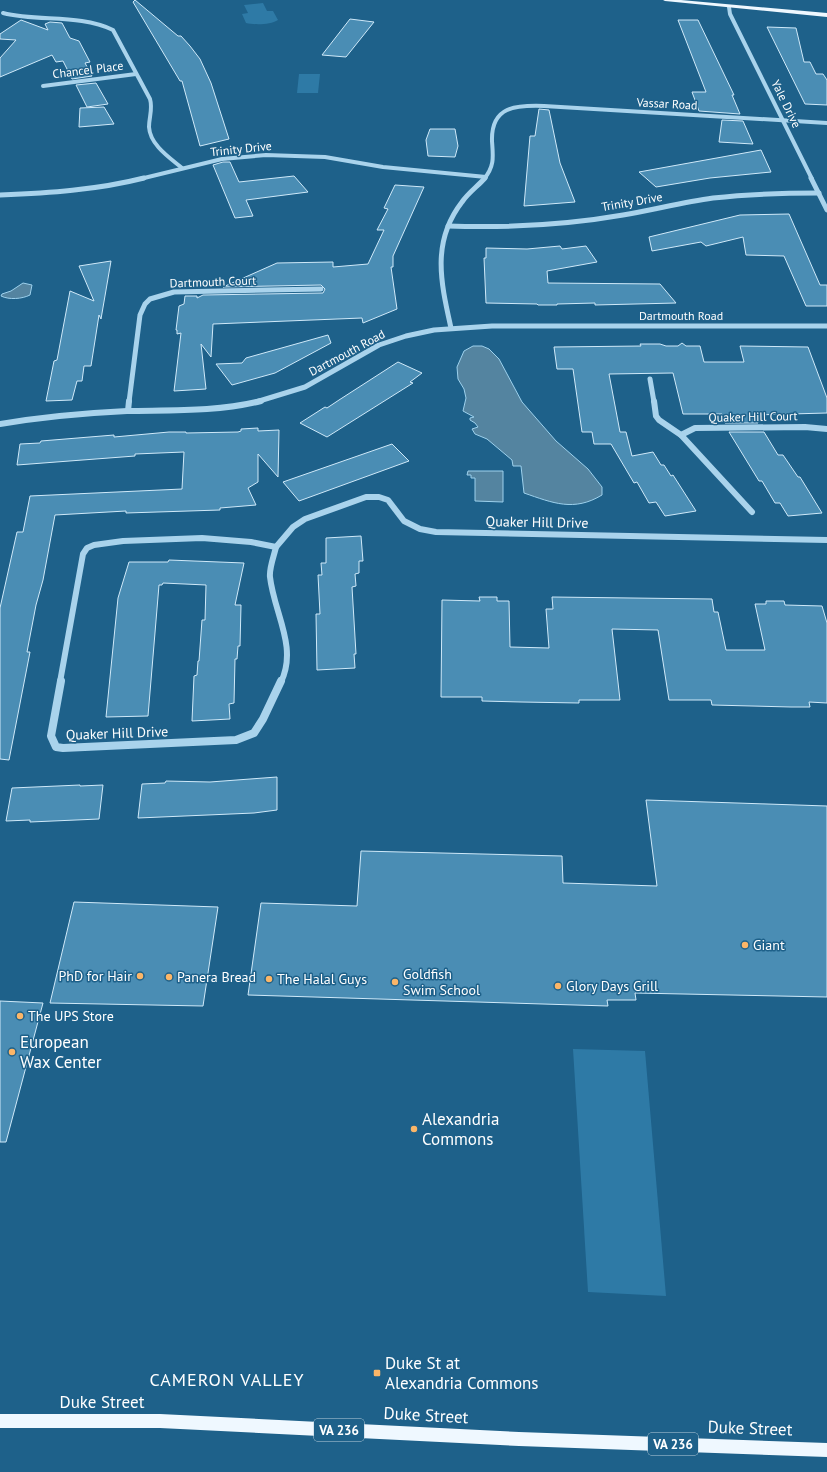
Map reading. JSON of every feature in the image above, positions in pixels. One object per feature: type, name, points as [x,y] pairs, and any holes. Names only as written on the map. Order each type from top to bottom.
[{"type":"main road","points":[[665,0],[827,15]]},
{"type":"main road","name":"Duke Street","points":[[0,1421],[160,1421],[519,1439],[827,1450]]},
{"type":"street","name":"Yale Drive","points":[[729,7],[730,14],[827,210]]},
{"type":"street","points":[[3,13],[31,19],[87,22],[107,26],[113,30],[153,107],[148,128],[150,134],[155,143],[167,156],[182,168]]},
{"type":"street","name":"Chancel Place","points":[[43,86],[136,74]]},
{"type":"street","name":"Vassar Road","points":[[486,176],[494,160],[492,138],[496,117],[503,110],[522,106],[544,106],[827,123]]},
{"type":"street","name":"Trinity Drive","points":[[0,194],[58,192],[97,187],[136,180],[222,159],[266,155],[325,157],[383,167],[486,176]]},
{"type":"street","points":[[450,328],[440,278],[440,256],[444,234],[450,220],[465,198],[486,176]]},
{"type":"street","name":"Trinity Drive","points":[[448,226],[487,228],[547,224],[612,217],[725,196],[819,193]]},
{"type":"street","name":"Dartmouth Court","points":[[128,411],[140,315],[145,304],[150,299],[174,292],[321,289]]},
{"type":"street","name":"Dartmouth Road","points":[[0,424],[56,416],[240,406],[286,394],[306,386],[380,345],[420,333],[450,328],[498,326],[827,326]]},
{"type":"street","points":[[650,379],[656,416],[659,420],[681,435],[752,512]]},
{"type":"street","name":"Quaker Hill Court","points":[[681,435],[695,428],[805,427],[827,429]]},
{"type":"street","name":"Quaker Hill Drive","points":[[276,547],[250,542],[202,538],[123,541],[94,545],[87,548],[83,554],[51,736],[56,747],[99,747],[236,740],[254,734],[284,676],[287,659],[287,639],[281,623],[270,576],[276,547],[293,527],[305,519],[366,497],[379,497],[388,500],[404,521],[420,528],[436,532],[827,540]]},
{"type":"shaded area","points":[[263,3],[267,11],[273,11],[278,20],[271,23],[262,24],[246,23],[242,14],[248,13],[244,5]]},
{"type":"shaded area","points":[[299,74],[320,74],[318,93],[297,93]]},
{"type":"shaded area","points":[[23,283],[32,285],[30,295],[16,298],[1,296],[2,294],[11,291]]},
{"type":"shaded area","points":[[473,346],[482,346],[489,349],[499,359],[522,402],[556,441],[588,469],[602,487],[602,495],[582,503],[563,504],[554,503],[524,493],[521,466],[513,466],[512,460],[487,439],[475,434],[472,429],[478,427],[470,420],[470,418],[474,417],[463,411],[466,398],[464,389],[458,379],[457,367],[464,351]]},
{"type":"shaded area","points":[[468,471],[503,471],[503,502],[475,501],[475,478],[471,478],[471,475],[467,475]]},
{"type":"shaded area","points":[[573,1049],[645,1051],[666,1296],[588,1292]]},
{"type":"building","points":[[135,0],[178,36],[181,36],[200,59],[211,83],[229,139],[200,146],[182,81],[180,81],[133,2]]},
{"type":"building","points":[[350,19],[374,22],[346,57],[322,55]]},
{"type":"building","points":[[21,20],[48,30],[45,24],[50,22],[62,23],[70,38],[79,41],[90,62],[85,63],[92,76],[72,79],[63,61],[56,62],[52,55],[0,77],[0,58],[16,40],[0,39],[0,34]]},
{"type":"building","points":[[678,20],[698,20],[734,95],[732,95],[740,114],[699,111],[692,92],[706,92]]},
{"type":"building","points":[[767,27],[796,28],[804,62],[810,62],[816,74],[823,74],[827,80],[827,105],[805,104]]},
{"type":"building","points":[[96,83],[108,104],[87,107],[76,85]]},
{"type":"building","points":[[104,107],[114,124],[79,127],[80,108]]},
{"type":"building","points":[[539,109],[549,110],[560,163],[575,202],[524,206],[530,136],[535,136]]},
{"type":"building","points":[[722,120],[743,121],[753,144],[719,142]]},
{"type":"building","points":[[430,129],[455,129],[458,146],[455,157],[428,156],[426,140]]},
{"type":"building","points":[[761,150],[771,172],[710,178],[656,187],[639,172]]},
{"type":"building","points":[[223,162],[230,162],[239,182],[294,176],[308,192],[246,200],[253,216],[235,218],[213,165]]},
{"type":"building","points":[[395,185],[424,187],[393,256],[393,267],[391,267],[397,309],[363,323],[362,318],[213,324],[211,357],[201,344],[206,389],[174,391],[181,333],[177,334],[176,330],[179,306],[184,304],[185,296],[197,296],[197,298],[203,295],[323,293],[325,289],[321,285],[223,287],[277,263],[333,262],[333,267],[368,264],[384,230],[377,230],[388,209],[384,208]]},
{"type":"building","points":[[789,214],[820,285],[827,285],[827,306],[806,306],[784,256],[746,255],[743,237],[706,246],[701,242],[652,251],[649,237],[740,215]]},
{"type":"building","points":[[560,246],[562,249],[586,246],[597,262],[547,271],[548,283],[660,284],[676,303],[538,305],[486,303],[484,258],[486,258],[486,248],[527,249]]},
{"type":"building","points":[[111,261],[101,319],[99,315],[91,366],[84,366],[82,381],[77,381],[72,400],[46,401],[54,361],[57,360],[70,291],[94,301],[79,266]]},
{"type":"building","points":[[328,335],[331,343],[275,373],[232,385],[216,364],[242,363],[246,358]]},
{"type":"building","points":[[682,343],[686,346],[700,346],[704,362],[744,362],[740,346],[808,347],[827,398],[827,413],[754,415],[758,423],[725,423],[722,414],[683,414],[673,373],[609,374],[620,432],[626,432],[632,456],[653,452],[661,465],[664,465],[671,476],[673,475],[696,511],[665,516],[656,502],[649,503],[637,482],[634,483],[611,444],[594,444],[592,432],[582,432],[573,369],[557,369],[554,347],[641,346],[640,344],[678,346]]},
{"type":"building","points":[[398,362],[422,373],[410,382],[413,383],[327,437],[300,423],[325,407],[327,408]]},
{"type":"building","points":[[258,428],[258,431],[279,430],[278,477],[258,454],[258,482],[248,488],[256,505],[220,508],[220,510],[126,513],[126,511],[55,515],[43,580],[36,605],[27,652],[30,652],[9,760],[0,759],[0,608],[17,532],[23,532],[30,496],[182,489],[184,452],[135,454],[135,456],[17,465],[20,444],[114,435],[114,437],[169,432],[238,432],[241,431],[241,429]]},
{"type":"building","points":[[729,432],[764,432],[778,455],[783,455],[798,477],[800,477],[822,513],[788,516],[780,503],[775,503],[762,481],[759,481]]},
{"type":"building","points":[[392,444],[409,461],[299,501],[283,482]]},
{"type":"building","points":[[361,536],[363,561],[359,561],[359,573],[355,574],[356,586],[352,587],[356,654],[354,654],[355,668],[317,670],[316,614],[320,614],[318,575],[322,575],[321,563],[326,563],[326,538]]},
{"type":"building","points":[[169,560],[244,563],[235,605],[241,605],[240,646],[238,646],[237,659],[235,659],[234,703],[229,704],[230,719],[192,721],[194,676],[197,675],[199,661],[202,620],[205,620],[206,585],[163,583],[162,585],[159,585],[148,716],[106,717],[118,598],[129,562],[168,562]]},
{"type":"building","points":[[479,597],[497,597],[497,601],[509,601],[510,647],[549,648],[546,609],[553,609],[552,597],[712,599],[714,612],[718,612],[726,650],[765,650],[755,604],[766,604],[766,601],[784,601],[785,605],[822,606],[827,623],[827,703],[809,702],[810,707],[791,707],[712,705],[711,700],[669,700],[658,630],[612,629],[620,700],[579,700],[579,703],[482,701],[482,697],[441,697],[442,600],[480,601]]},
{"type":"building","points":[[277,777],[277,810],[254,813],[138,818],[142,784],[165,783],[166,781],[210,782]]},
{"type":"building","points":[[103,785],[99,819],[30,822],[30,820],[6,821],[12,788]]},
{"type":"building","points":[[646,800],[827,806],[827,997],[635,993],[636,1000],[607,1000],[608,1006],[248,995],[261,903],[357,906],[361,851],[562,856],[563,883],[657,886]]},
{"type":"building","points":[[74,902],[218,907],[203,1006],[50,1003]]},
{"type":"building","points":[[0,1001],[43,1003],[6,1142],[0,1142]]},
{"type":"place","name":"Giant","points":[[745,945]]},
{"type":"place","name":"PhD for Hair","points":[[140,976]]},
{"type":"place","name":"Panera Bread","points":[[169,977]]},
{"type":"place","name":"The Halal Guys","points":[[269,979]]},
{"type":"place","name":"Goldfish Swim School","points":[[395,982]]},
{"type":"place","name":"Glory Days Grill","points":[[558,986]]},
{"type":"place","name":"The UPS Store","points":[[20,1016]]},
{"type":"place","name":"European Wax Center","points":[[12,1052]]},
{"type":"place","name":"Alexandria Commons","points":[[414,1129]]},
{"type":"place","name":"Duke St at Alexandria Commons","points":[[377,1373]]},
{"type":"district","name":"CAMERON VALLEY","points":[[227,1380]]}]
